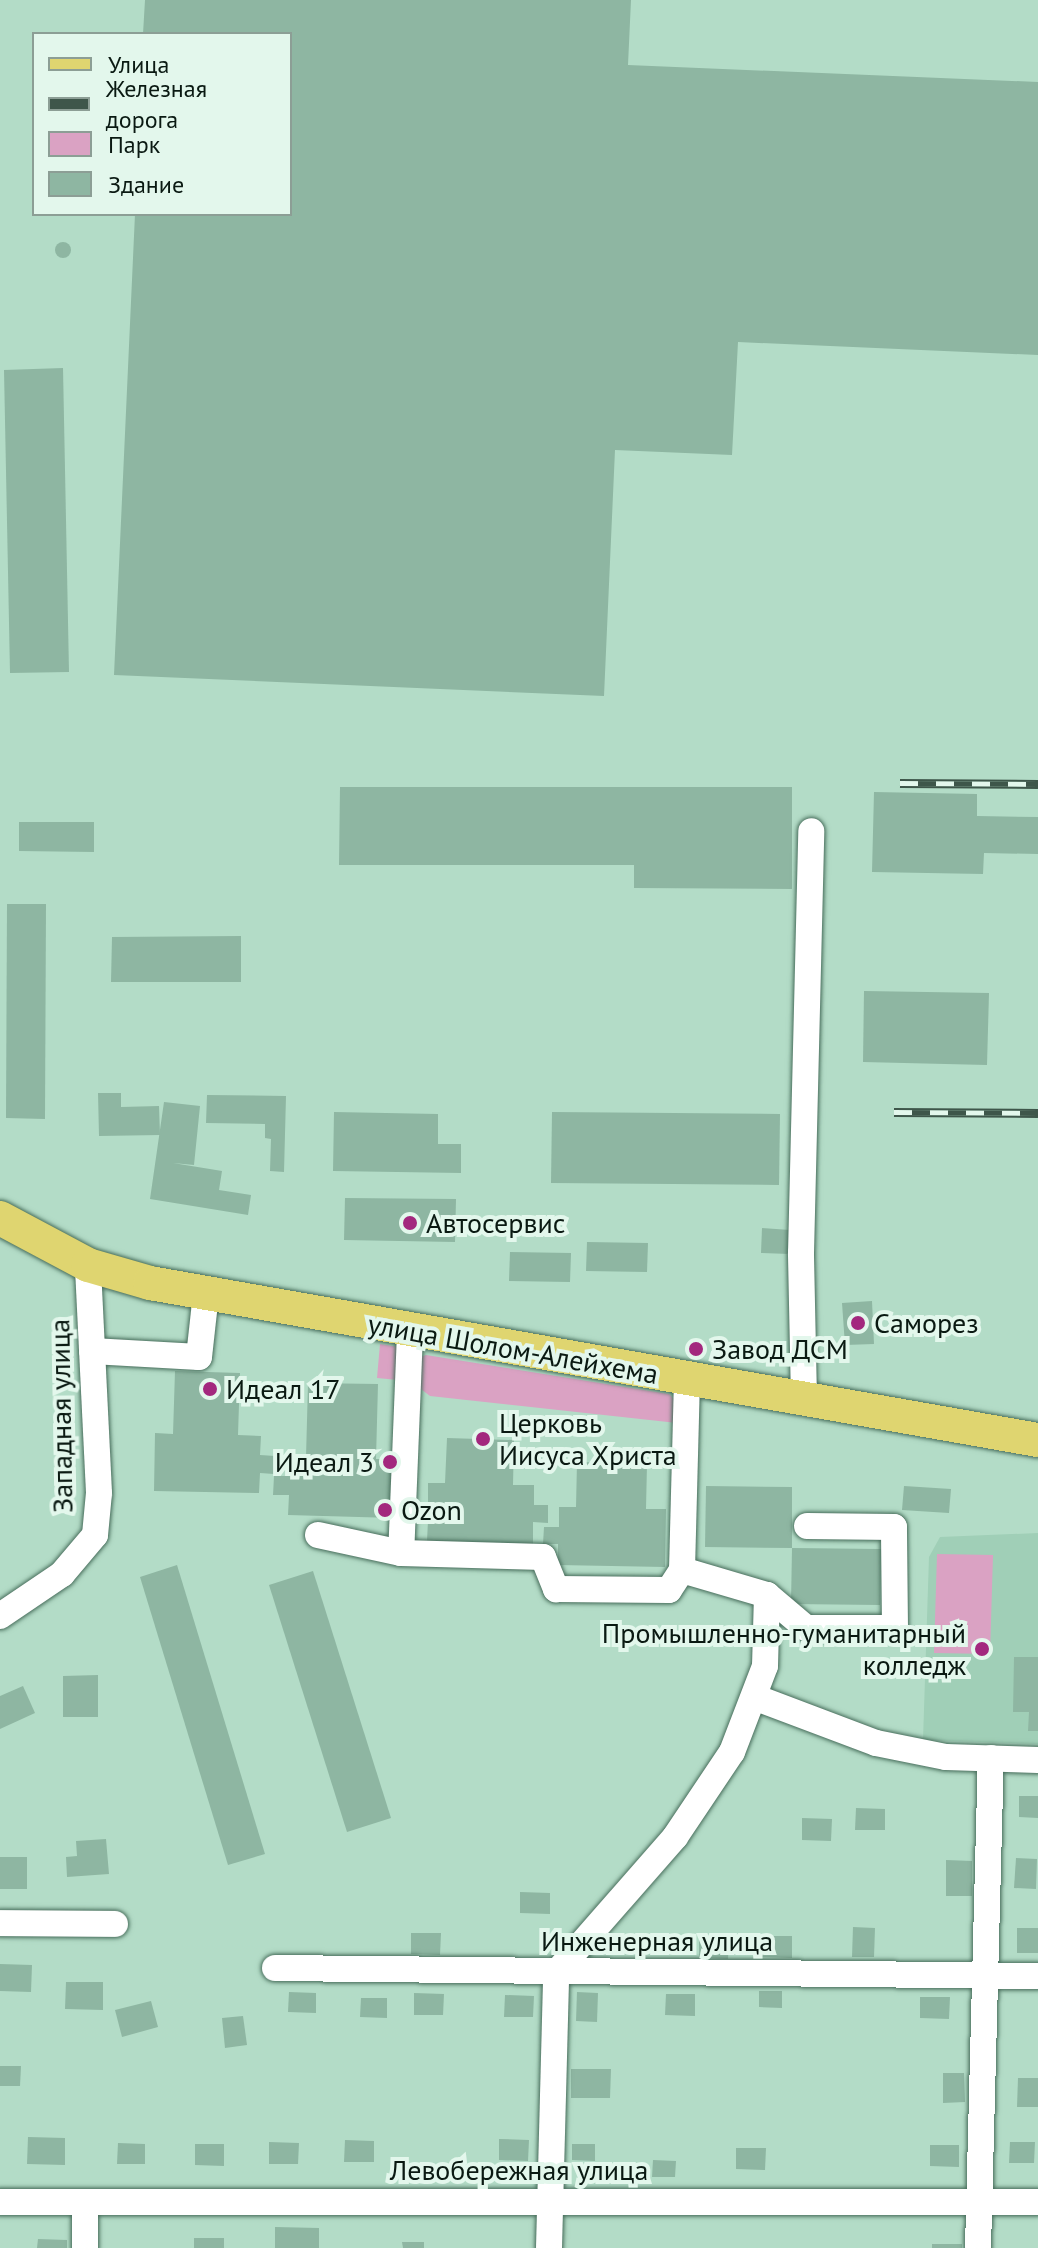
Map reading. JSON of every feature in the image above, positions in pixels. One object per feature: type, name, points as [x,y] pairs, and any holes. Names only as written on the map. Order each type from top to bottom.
[{"type":"main road","name":"улица Шолом-Алейхема","points":[[0,1218],[88,1265],[206,1294],[410,1333],[1038,1440]]},
{"type":"street","points":[[804,1399],[801,1253],[811,831]]},
{"type":"street","name":"Западная улица","points":[[0,1616],[62,1574],[95,1535],[99,1493],[88,1265]]},
{"type":"street","points":[[92,1351],[199,1357],[206,1294]]},
{"type":"street","points":[[401,1553],[410,1333]]},
{"type":"street","points":[[318,1535],[401,1553],[543,1557],[556,1589],[669,1590],[682,1570],[687,1379]]},
{"type":"street","points":[[682,1570],[767,1595],[806,1628],[895,1628],[894,1527],[807,1526]]},
{"type":"street","points":[[549,2248],[556,1973],[675,1837],[732,1752],[765,1666],[767,1595]]},
{"type":"street","points":[[754,1697],[876,1743],[946,1757],[1038,1760]]},
{"type":"street","points":[[978,2248],[991,1758]]},
{"type":"street","points":[[0,1923],[115,1924]]},
{"type":"street","name":"Инженерная улица","points":[[275,1968],[1038,1976]]},
{"type":"street","name":"Левобережная улица","points":[[0,2202],[1038,2202]]},
{"type":"street","points":[[85,2202],[85,2248]]},
{"type":"shaded area","name":"Промышленно-гуманитарный колледж","points":[[1038,1533],[1038,1744],[923,1740],[929,1557],[940,1537]]},
{"type":"green space","points":[[380,1344],[399,1347],[398,1380],[377,1378]]},
{"type":"green space","points":[[426,1355],[669,1394],[678,1403],[677,1423],[430,1396],[413,1383],[418,1358]]},
{"type":"green space","points":[[937,1554],[993,1555],[990,1654],[934,1653]]},
{"type":"building","points":[[145,0],[631,0],[628,65],[1038,82],[1038,355],[738,342],[732,455],[615,450],[604,696],[114,675],[135,216],[292,216],[292,32],[143,32]]},
{"type":"building","points":[[60,242],[66,242],[71,250],[69,256],[60,258],[55,253],[55,247]]},
{"type":"building","points":[[63,368],[69,672],[10,673],[4,370]]},
{"type":"building","points":[[340,787],[792,787],[792,889],[634,888],[634,865],[339,865]]},
{"type":"building","points":[[874,792],[977,794],[977,816],[1038,817],[1038,854],[984,853],[983,874],[872,872]]},
{"type":"building","points":[[19,822],[94,822],[94,852],[19,851]]},
{"type":"building","points":[[7,904],[46,904],[45,1119],[6,1118]]},
{"type":"building","points":[[241,936],[241,982],[111,982],[112,937]]},
{"type":"building","points":[[864,991],[989,993],[987,1065],[863,1062]]},
{"type":"building","points":[[98,1093],[121,1093],[121,1107],[159,1106],[160,1135],[99,1136]]},
{"type":"building","points":[[207,1095],[286,1096],[284,1172],[270,1171],[271,1139],[265,1138],[265,1124],[206,1123]]},
{"type":"building","points":[[164,1102],[200,1106],[194,1165],[173,1163],[222,1171],[219,1190],[251,1195],[248,1215],[150,1199]]},
{"type":"building","points":[[334,1112],[438,1114],[438,1144],[461,1144],[461,1173],[333,1171]]},
{"type":"building","points":[[552,1112],[780,1114],[779,1185],[551,1183]]},
{"type":"building","points":[[345,1198],[456,1199],[455,1242],[344,1240]]},
{"type":"building","points":[[762,1228],[790,1230],[789,1254],[761,1253]]},
{"type":"building","points":[[587,1242],[648,1243],[647,1272],[586,1271]]},
{"type":"building","points":[[510,1252],[571,1253],[570,1282],[509,1281]]},
{"type":"building","name":"Саморез","points":[[872,1301],[874,1344],[845,1345],[842,1303]]},
{"type":"building","points":[[175,1371],[240,1373],[238,1435],[261,1436],[260,1455],[275,1456],[274,1474],[260,1473],[259,1493],[154,1491],[155,1433],[173,1434]]},
{"type":"building","points":[[308,1383],[378,1384],[376,1459],[395,1459],[394,1518],[288,1515],[289,1495],[273,1495],[274,1476],[289,1476],[289,1457],[306,1457]]},
{"type":"building","points":[[447,1438],[514,1440],[513,1485],[534,1485],[534,1505],[548,1505],[548,1523],[533,1522],[533,1544],[427,1541],[428,1521],[413,1521],[414,1502],[428,1503],[428,1483],[445,1483]]},
{"type":"building","points":[[577,1462],[647,1464],[646,1509],[666,1509],[665,1567],[558,1565],[558,1544],[543,1544],[544,1527],[559,1527],[559,1507],[576,1507]]},
{"type":"building","points":[[706,1486],[792,1487],[792,1548],[705,1547]]},
{"type":"building","points":[[904,1486],[951,1489],[949,1513],[902,1510]]},
{"type":"building","points":[[792,1548],[881,1549],[880,1605],[791,1604]]},
{"type":"building","points":[[177,1565],[265,1854],[228,1865],[140,1577]]},
{"type":"building","points":[[313,1571],[391,1818],[347,1832],[269,1585]]},
{"type":"building","points":[[1014,1657],[1038,1657],[1038,1731],[1028,1731],[1029,1712],[1013,1712]]},
{"type":"building","points":[[98,1675],[98,1717],[63,1717],[63,1676]]},
{"type":"building","points":[[23,1686],[35,1713],[0,1729],[0,1696]]},
{"type":"building","points":[[1019,1796],[1038,1796],[1038,1818],[1019,1817]]},
{"type":"building","points":[[856,1808],[885,1809],[885,1830],[855,1830]]},
{"type":"building","points":[[802,1818],[832,1819],[831,1841],[802,1840]]},
{"type":"building","points":[[106,1839],[109,1874],[67,1877],[66,1857],[77,1856],[76,1841]]},
{"type":"building","points":[[0,1857],[27,1857],[27,1889],[0,1889]]},
{"type":"building","points":[[1016,1858],[1037,1859],[1036,1889],[1014,1888]]},
{"type":"building","points":[[946,1860],[972,1861],[972,1896],[946,1896]]},
{"type":"building","points":[[520,1892],[550,1893],[550,1914],[520,1913]]},
{"type":"building","points":[[853,1927],[875,1928],[874,1957],[852,1957]]},
{"type":"building","points":[[1017,1928],[1038,1928],[1038,1953],[1017,1953]]},
{"type":"building","points":[[411,1933],[441,1933],[440,1955],[411,1954]]},
{"type":"building","points":[[699,1936],[729,1937],[728,1959],[699,1958]]},
{"type":"building","points":[[763,1936],[792,1936],[792,1958],[762,1957]]},
{"type":"building","points":[[0,1964],[32,1965],[31,1992],[0,1991]]},
{"type":"building","points":[[66,1982],[103,1982],[103,2010],[65,2009]]},
{"type":"building","points":[[759,1991],[782,1991],[782,2008],[759,2007]]},
{"type":"building","points":[[289,1992],[316,1993],[316,2013],[288,2012]]},
{"type":"building","points":[[577,1992],[598,1993],[597,2022],[576,2021]]},
{"type":"building","points":[[414,1993],[444,1994],[443,2015],[414,2015]]},
{"type":"building","points":[[666,1994],[695,1994],[695,2016],[665,2015]]},
{"type":"building","points":[[505,1995],[534,1996],[533,2017],[504,2017]]},
{"type":"building","points":[[920,1997],[950,1997],[949,2019],[920,2018]]},
{"type":"building","points":[[361,1998],[387,1998],[387,2018],[360,2017]]},
{"type":"building","points":[[151,2001],[158,2027],[122,2037],[115,2010]]},
{"type":"building","points":[[243,2016],[247,2045],[225,2048],[222,2018]]},
{"type":"building","points":[[0,2066],[21,2066],[20,2086],[0,2086]]},
{"type":"building","points":[[571,2069],[611,2069],[610,2098],[571,2098]]},
{"type":"building","points":[[943,2073],[964,2073],[965,2102],[943,2103]]},
{"type":"building","points":[[1018,2078],[1038,2078],[1038,2107],[1017,2107]]},
{"type":"building","points":[[28,2137],[65,2138],[65,2165],[27,2164]]},
{"type":"building","points":[[499,2139],[529,2140],[528,2161],[499,2160]]},
{"type":"building","points":[[345,2140],[374,2141],[374,2162],[344,2162]]},
{"type":"building","points":[[269,2142],[299,2143],[298,2164],[269,2164]]},
{"type":"building","points":[[1010,2142],[1035,2142],[1034,2163],[1009,2163]]},
{"type":"building","points":[[118,2143],[145,2144],[145,2164],[117,2164]]},
{"type":"building","points":[[195,2144],[224,2144],[224,2166],[195,2165]]},
{"type":"building","points":[[572,2144],[595,2144],[595,2161],[572,2160]]},
{"type":"building","points":[[930,2145],[959,2145],[959,2167],[930,2166]]},
{"type":"building","points":[[736,2148],[766,2148],[765,2170],[736,2169]]},
{"type":"building","points":[[653,2160],[676,2161],[675,2177],[652,2177]]},
{"type":"building","points":[[275,2227],[319,2228],[319,2248],[275,2248]]},
{"type":"building","points":[[194,2238],[224,2238],[224,2248],[194,2248]]},
{"type":"building","points":[[38,2239],[67,2240],[67,2248],[37,2248]]},
{"type":"building","points":[[402,2242],[424,2242],[424,2248],[403,2248]]},
{"type":"building","points":[[932,2244],[962,2244],[962,2248],[932,2248]]},
{"type":"railway","points":[[900,783],[1038,784]]},
{"type":"railway","points":[[894,1112],[1038,1113]]},
{"type":"place","name":"Автосервис","points":[[410,1223]]},
{"type":"place","name":"Саморез","points":[[858,1323]]},
{"type":"place","name":"Завод ДСМ","points":[[696,1349]]},
{"type":"place","name":"Идеал 17","points":[[210,1389]]},
{"type":"place","name":"Церковь Иисуса Христа","points":[[483,1439]]},
{"type":"place","name":"Идеал 3","points":[[390,1462]]},
{"type":"place","name":"Ozon","points":[[385,1510]]},
{"type":"place","name":"Промышленно-гуманитарный колледж","points":[[982,1649]]}]
